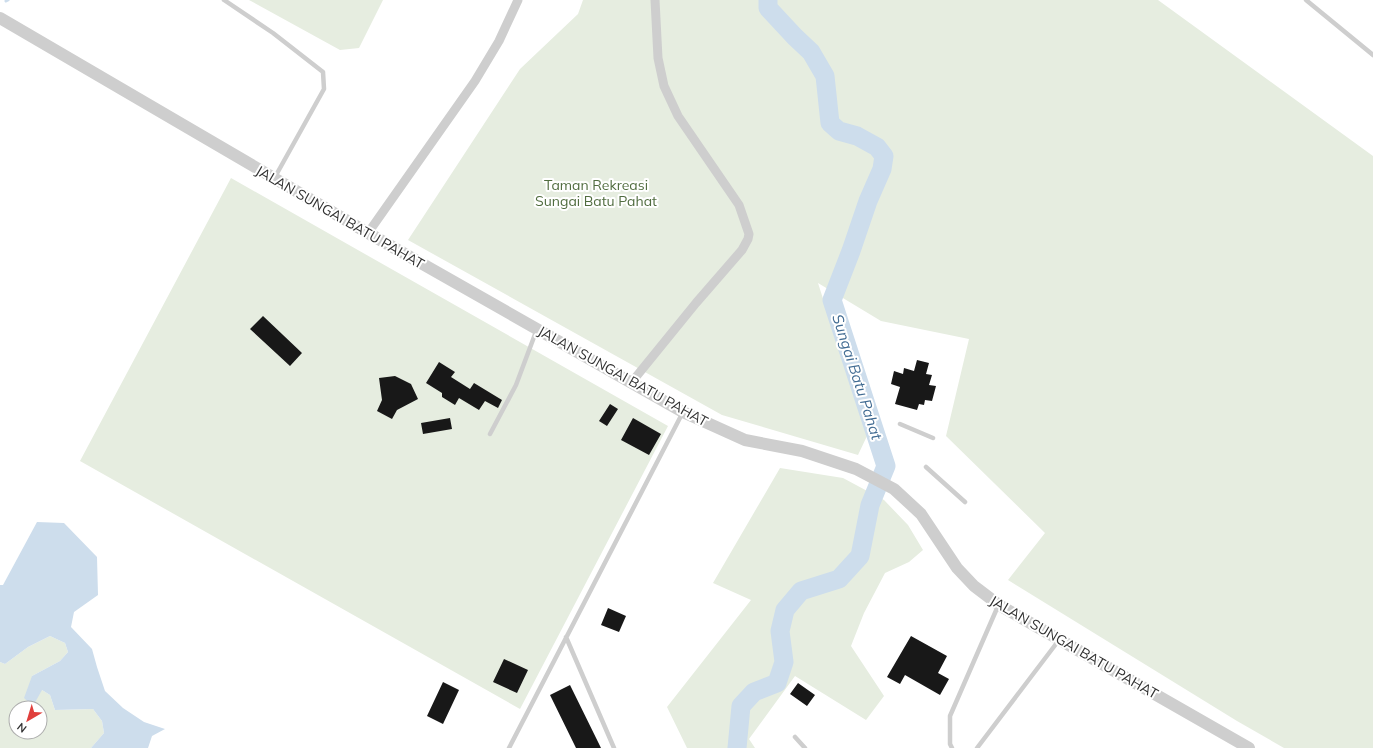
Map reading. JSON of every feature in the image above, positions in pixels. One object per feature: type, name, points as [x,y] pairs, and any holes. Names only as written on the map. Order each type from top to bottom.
[{"type":"street","points":[[368,233],[475,81],[499,41],[518,0]]},
{"type":"street","points":[[632,383],[696,303],[742,250],[749,234],[739,205],[678,116],[664,86],[658,58],[655,0]]},
{"type":"street","name":"JALAN SUNGAI BATU PAHAT","points":[[0,18],[368,233],[683,412],[745,440],[802,450],[856,469],[894,489],[921,514],[957,568],[974,586],[999,605],[1249,748]]},
{"type":"lane","points":[[224,0],[273,33],[323,72],[324,89],[275,179]]},
{"type":"lane","points":[[1306,0],[1373,55]]},
{"type":"lane","points":[[490,434],[516,385],[537,329]]},
{"type":"lane","points":[[509,748],[683,412]]},
{"type":"lane","points":[[900,424],[932,438]]},
{"type":"lane","points":[[926,467],[966,502]]},
{"type":"lane","points":[[952,748],[950,744],[950,716],[999,605]]},
{"type":"lane","points":[[566,637],[614,748]]},
{"type":"lane","points":[[976,748],[1060,639]]},
{"type":"lane","points":[[795,737],[805,748]]},
{"type":"green space","points":[[249,0],[383,0],[359,48],[340,50]]},
{"type":"green space","name":"Taman Rekreasi Sungai Batu Pahat","points":[[583,0],[1158,0],[1373,156],[1373,748],[1284,748],[1237,721],[1008,580],[1045,533],[946,436],[969,339],[881,321],[818,283],[867,436],[858,455],[722,415],[408,240],[520,69],[578,14]]},
{"type":"green space","points":[[231,178],[668,426],[520,709],[80,461]]},
{"type":"green space","points":[[780,468],[843,478],[884,500],[908,525],[923,550],[909,562],[885,573],[864,613],[851,646],[884,696],[866,720],[795,676],[749,739],[755,748],[687,748],[667,707],[751,600],[713,583]]},
{"type":"green space","points":[[50,636],[65,643],[68,652],[60,661],[32,676],[42,690],[50,695],[55,710],[93,709],[102,721],[104,733],[91,748],[0,748],[0,662],[5,664],[28,647]]},
{"type":"water","points":[[37,522],[64,523],[97,557],[98,595],[74,612],[71,627],[92,649],[105,691],[123,708],[144,722],[165,729],[152,736],[148,748],[91,748],[104,733],[102,721],[93,709],[55,710],[50,695],[42,690],[36,700],[26,700],[24,698],[32,676],[60,661],[68,652],[65,643],[50,636],[28,647],[5,664],[0,662],[0,585],[3,585]]},
{"type":"building","points":[[263,316],[302,353],[290,366],[250,329]]},
{"type":"building","points":[[917,360],[929,363],[926,374],[932,375],[929,385],[936,386],[932,401],[925,400],[924,405],[919,404],[917,410],[895,404],[900,387],[891,384],[894,371],[903,374],[904,368],[914,371]]},
{"type":"building","points":[[439,362],[455,372],[451,377],[470,389],[474,383],[502,400],[498,408],[485,401],[479,410],[459,398],[455,405],[442,397],[442,393],[426,383]]},
{"type":"building","points":[[395,376],[411,384],[418,399],[397,410],[392,419],[377,411],[382,400],[379,378]]},
{"type":"building","points":[[610,404],[618,409],[607,426],[599,421]]},
{"type":"building","points":[[450,418],[452,429],[423,434],[421,423]]},
{"type":"building","points":[[633,418],[661,434],[649,455],[621,440]]},
{"type":"building","points":[[608,608],[626,616],[619,632],[601,625]]},
{"type":"building","points":[[911,636],[947,656],[938,673],[949,679],[940,695],[905,675],[900,684],[887,677]]},
{"type":"building","points":[[504,659],[528,670],[517,693],[493,682]]},
{"type":"building","points":[[443,682],[459,690],[443,724],[427,716]]},
{"type":"building","points":[[798,683],[815,695],[807,706],[790,694]]},
{"type":"building","points":[[570,685],[601,748],[576,748],[550,695]]},
{"type":"waterway","name":"Sungai Batu Pahat","points":[[737,748],[741,706],[754,692],[777,683],[784,662],[780,631],[785,610],[801,591],[839,579],[860,556],[870,505],[886,466],[832,300],[868,201],[882,169],[884,156],[877,147],[857,136],[839,131],[830,123],[825,76],[811,52],[768,8],[768,0]]}]
